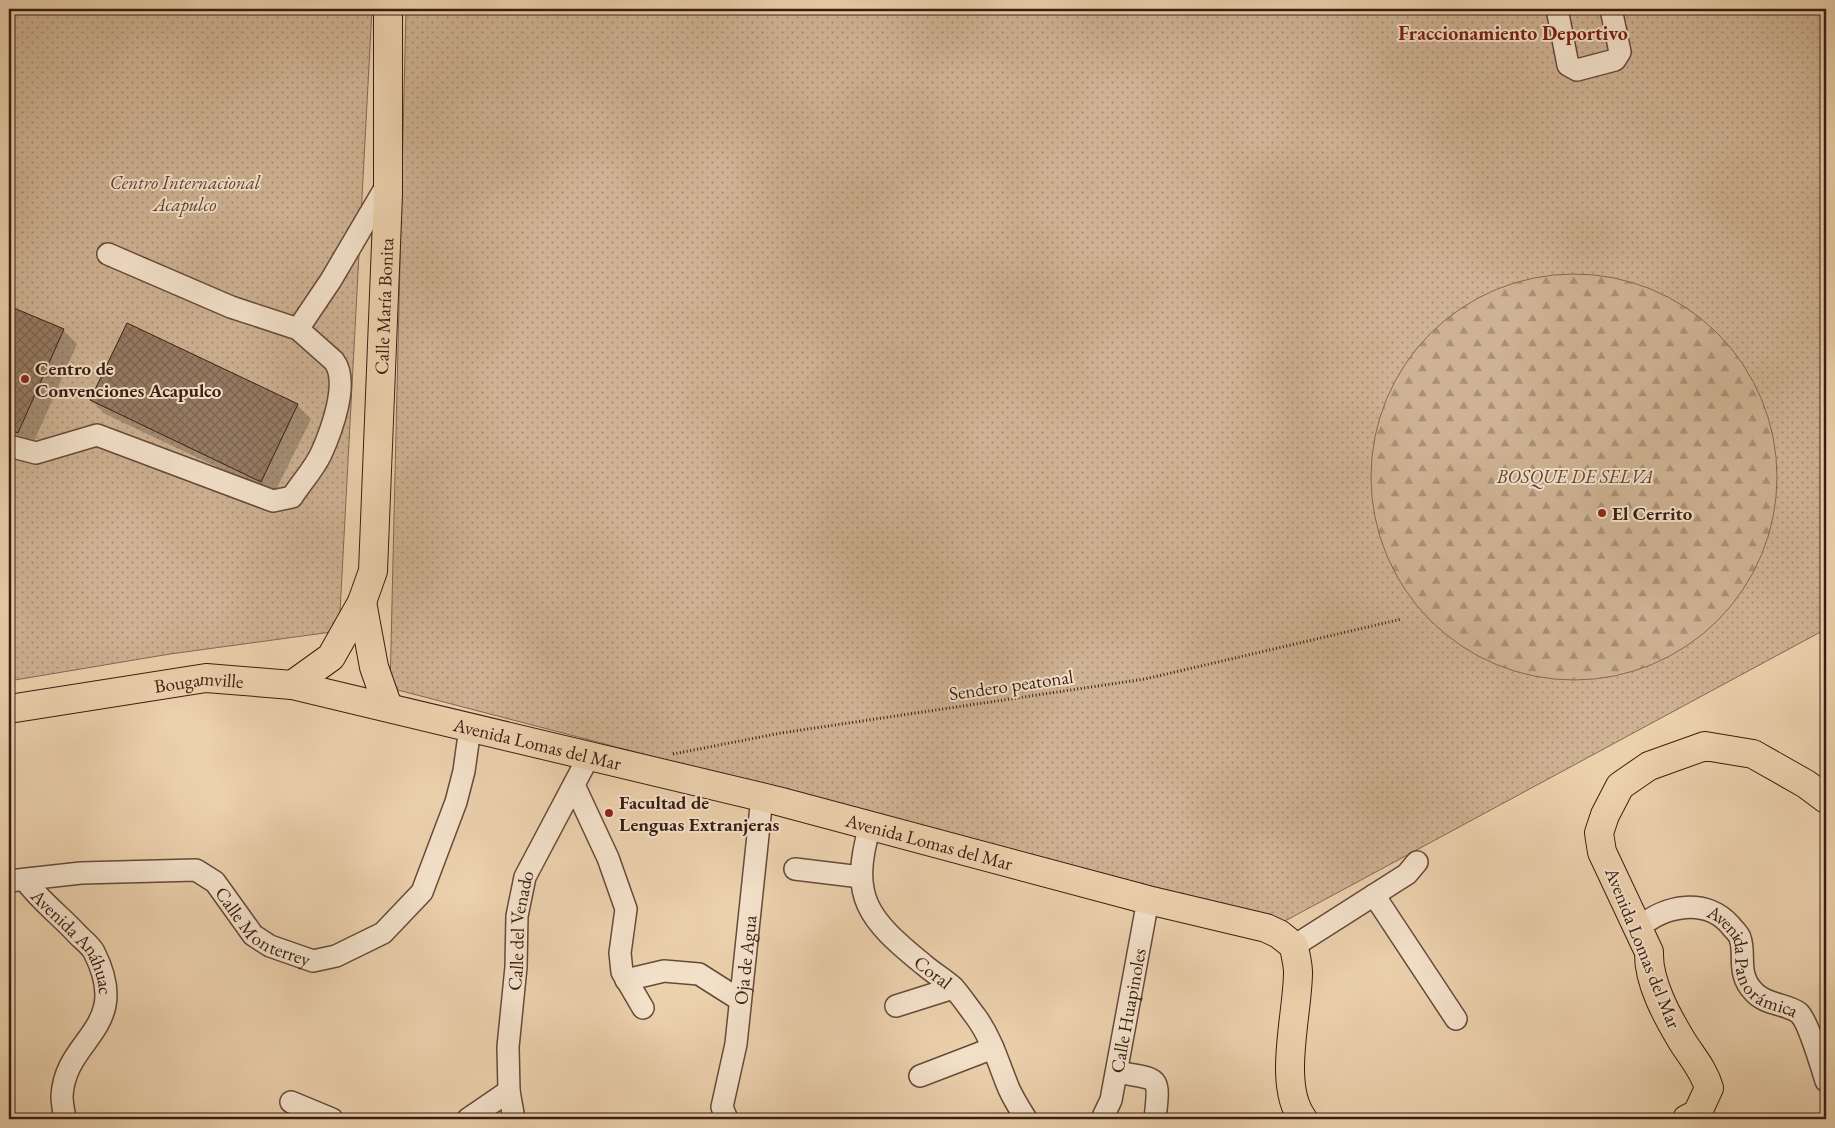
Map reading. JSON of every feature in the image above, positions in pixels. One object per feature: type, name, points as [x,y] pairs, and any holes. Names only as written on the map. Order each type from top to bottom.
[{"type":"main road","name":"Calle María Bonita","points":[[292,685],[331,657],[362,602],[373,571],[388,183],[388,9]]},
{"type":"main road","name":"Calle María Bonita","points":[[362,602],[374,667],[388,707]]},
{"type":"main road","name":"Bougamville","points":[[9,709],[206,678],[292,685],[388,707]]},
{"type":"main road","name":"Avenida Lomas del Mar","points":[[388,707],[762,798],[1148,900],[1266,928],[1280,934],[1294,946]]},
{"type":"main road","name":"Avenida Lomas del Mar","points":[[1687,1119],[1697,1114],[1709,1088],[1705,1075],[1682,1042],[1664,1009],[1648,966],[1649,952],[1602,852],[1599,833],[1605,815],[1620,786],[1649,766],[1705,746],[1753,754],[1806,784],[1826,799]]},
{"type":"main road","points":[[1294,946],[1298,971],[1291,1071],[1298,1116]]},
{"type":"street","points":[[1557,9],[1568,65],[1577,70],[1615,60],[1620,52],[1611,9]]},
{"type":"street","points":[[298,329],[331,280],[388,183]]},
{"type":"street","points":[[9,446],[36,453],[97,435],[273,501],[292,497],[320,456],[335,416],[341,385],[338,365],[334,360],[298,329],[230,307],[108,254]]},
{"type":"street","name":"Calle Monterrey","points":[[17,881],[91,872],[196,870],[215,882],[253,935],[270,946],[313,961],[336,956],[383,933],[422,892],[456,802],[464,771],[470,728]]},
{"type":"street","name":"Calle del Venado","points":[[514,1119],[509,1092],[508,1047],[516,967],[517,916],[524,877],[589,756]]},
{"type":"street","points":[[574,786],[608,858],[626,909],[620,953],[622,972],[643,1008]]},
{"type":"street","name":"Oja de Agua","points":[[727,1119],[722,1107],[736,1044],[762,798]]},
{"type":"street","name":"Coral","points":[[870,826],[861,856],[861,877],[865,902],[876,919],[894,940],[953,988],[978,1020],[993,1048],[1010,1091],[1026,1119]]},
{"type":"street","points":[[1294,946],[1407,874],[1417,862]]},
{"type":"street","points":[[795,869],[861,877]]},
{"type":"street","name":"Avenida Anáhuac","points":[[17,881],[61,917],[93,951],[104,982],[105,1010],[91,1038],[74,1060],[66,1079],[62,1097],[65,1119]]},
{"type":"street","points":[[1374,895],[1456,1019]]},
{"type":"street","name":"Calle Huapinoles","points":[[1102,1119],[1111,1100],[1117,1072],[1148,900]]},
{"type":"street","name":"Avenida Panorámica","points":[[1639,928],[1652,916],[1682,907],[1705,909],[1722,915],[1740,938],[1742,969],[1754,992],[1772,1004],[1799,1013],[1805,1024],[1826,1081]]},
{"type":"street","points":[[626,980],[664,970],[700,974],[740,1000]]},
{"type":"street","points":[[896,1006],[953,988]]},
{"type":"street","points":[[920,1076],[993,1048]]},
{"type":"street","points":[[1117,1072],[1150,1078],[1155,1082],[1159,1088],[1155,1119]]},
{"type":"street","points":[[468,1119],[509,1092]]},
{"type":"street","points":[[291,1102],[332,1119]]},
{"type":"path","name":"Sendero peatonal","points":[[668,754],[781,733],[1145,679],[1402,619]]},
{"type":"green space","name":"Centro Internacional Acapulco","points":[[9,9],[372,9],[339,631],[170,654],[9,681]]},
{"type":"green space","points":[[406,9],[1826,9],[1826,629],[1285,921],[390,688]]},
{"type":"green space","name":"BOSQUE DE SELVA","points":[[1574,274],[1614,278],[1633,283],[1669,298],[1703,320],[1731,348],[1753,382],[1768,418],[1773,437],[1777,477],[1773,517],[1768,536],[1753,572],[1731,606],[1703,634],[1669,656],[1633,671],[1614,676],[1574,680],[1534,676],[1515,671],[1479,656],[1445,634],[1417,606],[1395,572],[1380,536],[1375,517],[1371,477],[1375,437],[1380,418],[1395,382],[1417,348],[1445,320],[1479,298],[1515,283],[1534,278]]},
{"type":"building","name":"Centro de Convenciones Acapulco","points":[[9,306],[64,329],[18,433],[9,429]]},
{"type":"building","points":[[127,323],[298,404],[261,482],[90,400]]},
{"type":"place","name":"Centro de Convenciones Acapulco","points":[[25,379]]},
{"type":"place","name":"El Cerrito","points":[[1602,513]]},
{"type":"place","name":"Facultad de Lenguas Extranjeras","points":[[609,813]]},
{"type":"district","name":"Fraccionamiento Deportivo","points":[[1513,33]]}]
